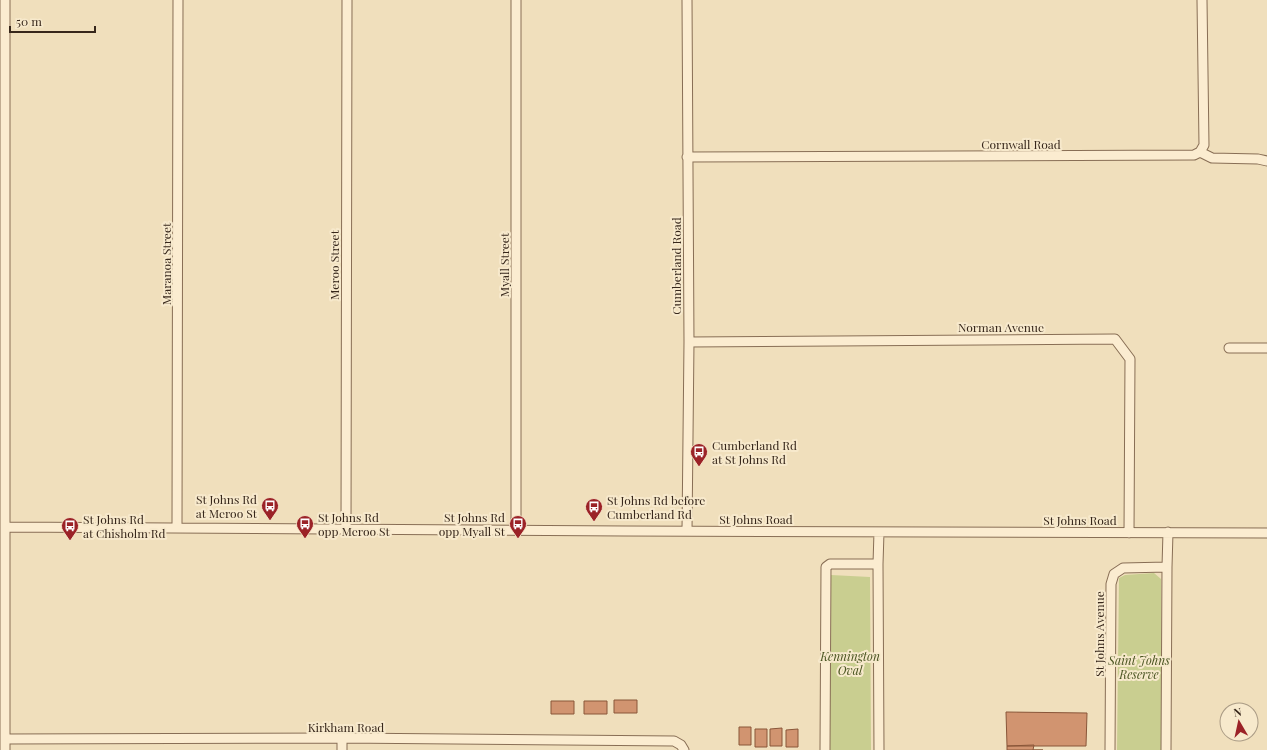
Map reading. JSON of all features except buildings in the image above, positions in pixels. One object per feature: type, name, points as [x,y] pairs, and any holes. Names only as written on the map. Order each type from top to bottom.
[{"type":"street","points":[[5,0],[6,527],[3,596],[5,750]]},
{"type":"street","name":"Maranoa Street","points":[[178,0],[178,528]]},
{"type":"street","name":"Meroo Street","points":[[346,530],[347,0]]},
{"type":"street","name":"Myall Street","points":[[516,0],[516,530]]},
{"type":"street","name":"Cumberland Road","points":[[687,0],[687,531]]},
{"type":"street","points":[[1202,0],[1204,142],[1203,148],[1200,152],[1212,158],[1258,158],[1267,161]]},
{"type":"street","name":"Cornwall Road","points":[[688,157],[1190,155],[1200,152]]},
{"type":"street","name":"Norman Avenue","points":[[688,342],[1115,338],[1130,359],[1129,533]]},
{"type":"street","points":[[1229,348],[1267,348]]},
{"type":"street","name":"St Johns Road","points":[[6,527],[346,530],[1267,533]]},
{"type":"street","points":[[879,532],[879,750]]},
{"type":"street","points":[[1166,750],[1168,532]]},
{"type":"street","points":[[825,750],[826,567],[830,564],[878,564]]},
{"type":"street","name":"St Johns Avenue","points":[[1110,750],[1111,584],[1114,574],[1123,568],[1167,567]]},
{"type":"street","points":[[342,738],[342,750]]},
{"type":"street","name":"Kirkham Road","points":[[5,739],[342,738],[674,741],[681,745],[684,750]]},
{"type":"green space","name":"Saint Johns Reserve","points":[[1154,573],[1161,579],[1161,750],[1117,750],[1119,578],[1125,575]]},
{"type":"green space","name":"Kennington Oval","points":[[831,575],[870,577],[871,750],[829,750]]},
{"type":"place","name":"Cumberland Rd at St Johns Rd","points":[[699,467]]},
{"type":"place","name":"St Johns Rd at Meroo St","points":[[270,521]]},
{"type":"place","name":"St Johns Rd before Cumberland Rd","points":[[594,522]]},
{"type":"place","name":"St Johns Rd opp Meroo St","points":[[305,539]]},
{"type":"place","name":"St Johns Rd opp Myall St","points":[[518,539]]},
{"type":"place","name":"St Johns Rd at Chisholm Rd","points":[[70,541]]}]
